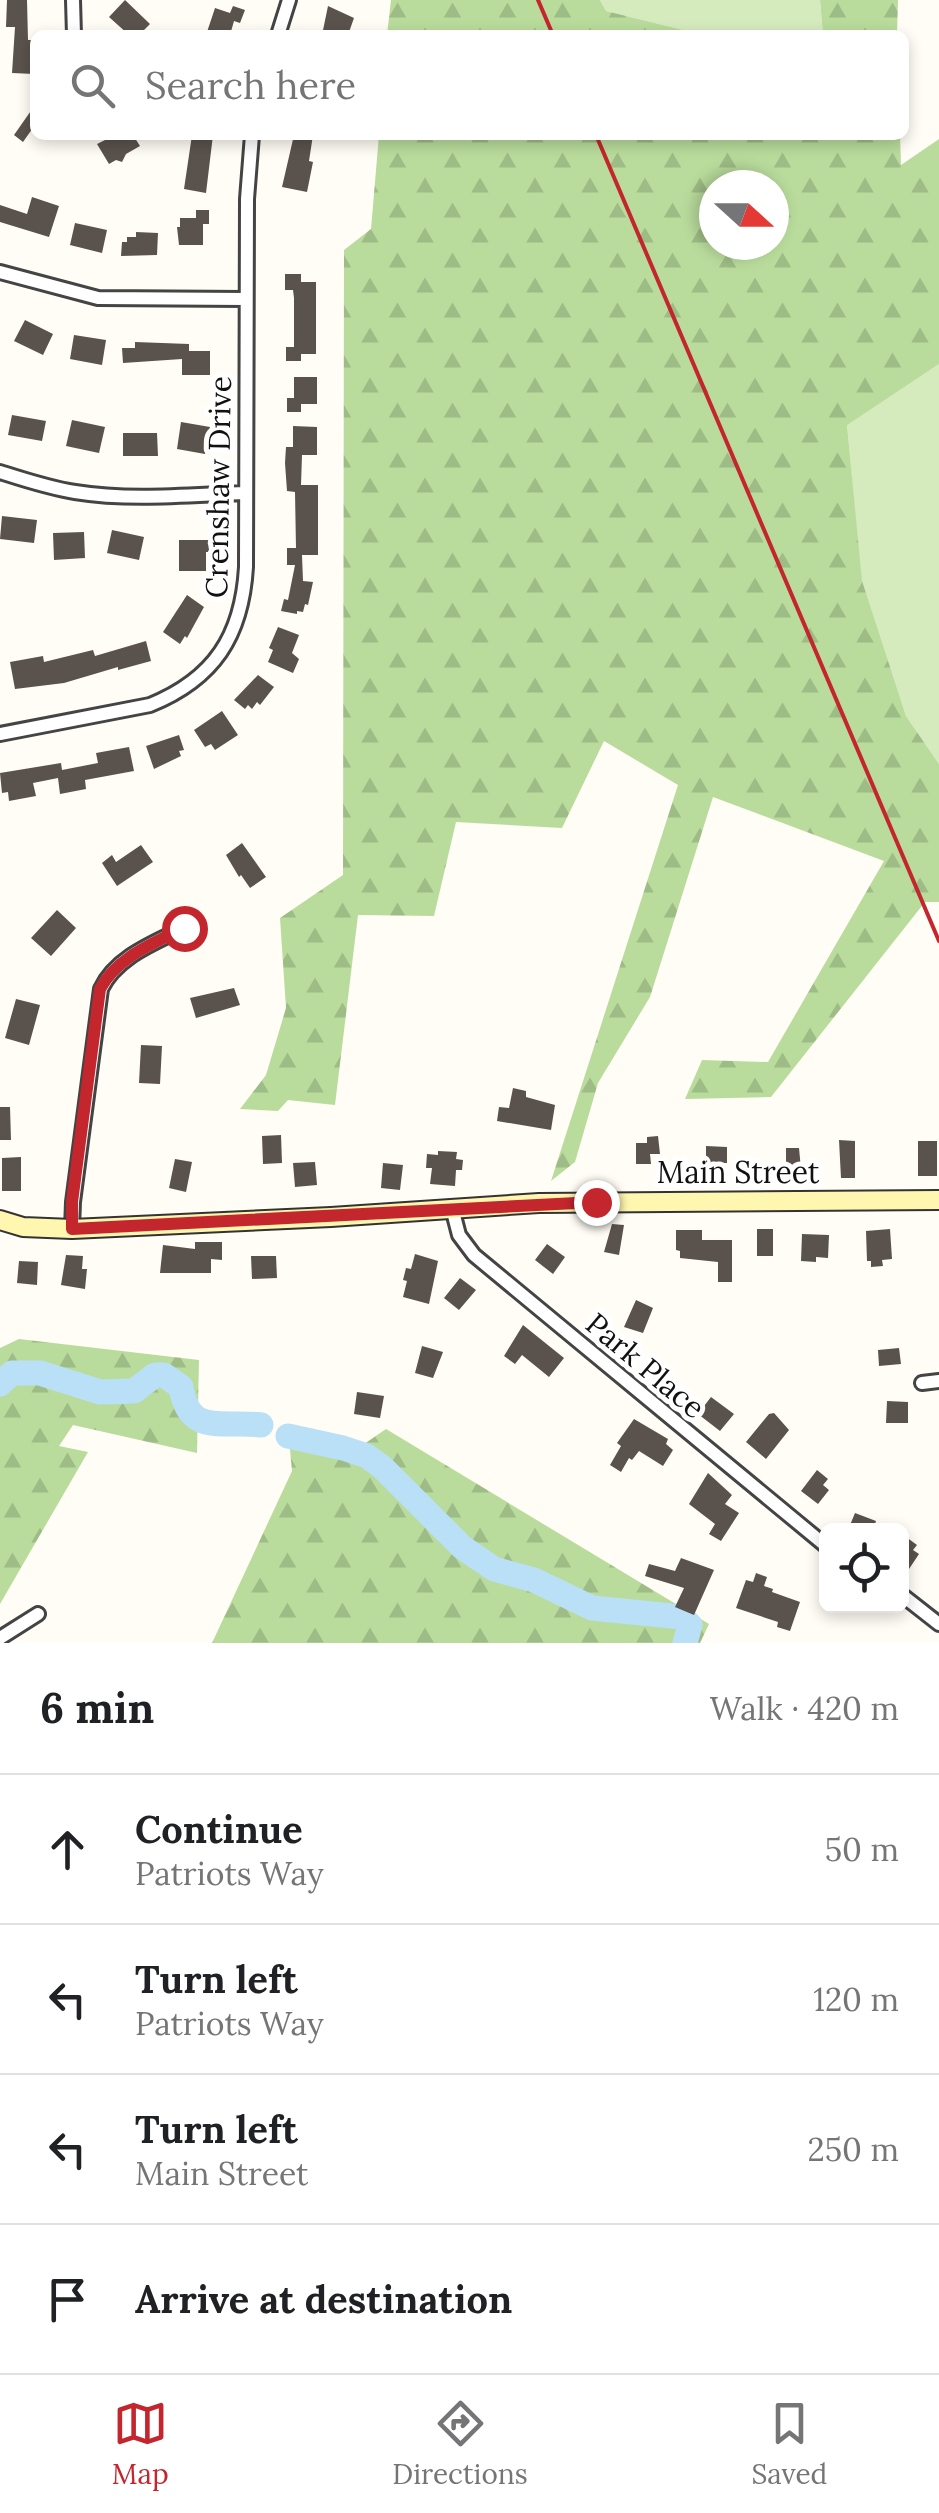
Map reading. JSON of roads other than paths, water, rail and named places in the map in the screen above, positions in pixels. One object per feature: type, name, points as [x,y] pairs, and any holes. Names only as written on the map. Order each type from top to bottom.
[{"type":"street","points":[[74,0],[74,30]]},
{"type":"street","points":[[280,30],[289,0]]},
{"type":"street","name":"Crenshaw Drive","points":[[0,734],[150,706],[193,684],[220,652],[240,614],[246,568],[247,198],[252,140]]},
{"type":"street","points":[[0,272],[98,298],[246,300]]},
{"type":"street","points":[[0,472],[53,488],[97,495],[245,493]]},
{"type":"street","points":[[72,1229],[100,989],[125,960],[184,928]]},
{"type":"street","name":"Main Street","points":[[0,1220],[23,1227],[72,1229],[539,1202],[939,1200]]},
{"type":"street","name":"Park Place","points":[[452,1208],[458,1236],[474,1254],[819,1540]]},
{"type":"street","points":[[922,1383],[939,1380]]},
{"type":"street","points":[[909,1600],[939,1624]]},
{"type":"street","points":[[0,1638],[38,1614]]},
{"type":"waterway","points":[[0,1384],[12,1373],[40,1373],[100,1392],[134,1391],[155,1375],[164,1375],[181,1387],[185,1403],[200,1420],[261,1425]]},
{"type":"waterway","points":[[288,1436],[367,1456],[462,1547],[494,1569],[534,1580],[592,1608],[682,1617],[690,1625],[685,1643]]},
{"type":"railway","points":[[538,0],[551,30]]},
{"type":"railway","points":[[598,140],[939,941]]}]
